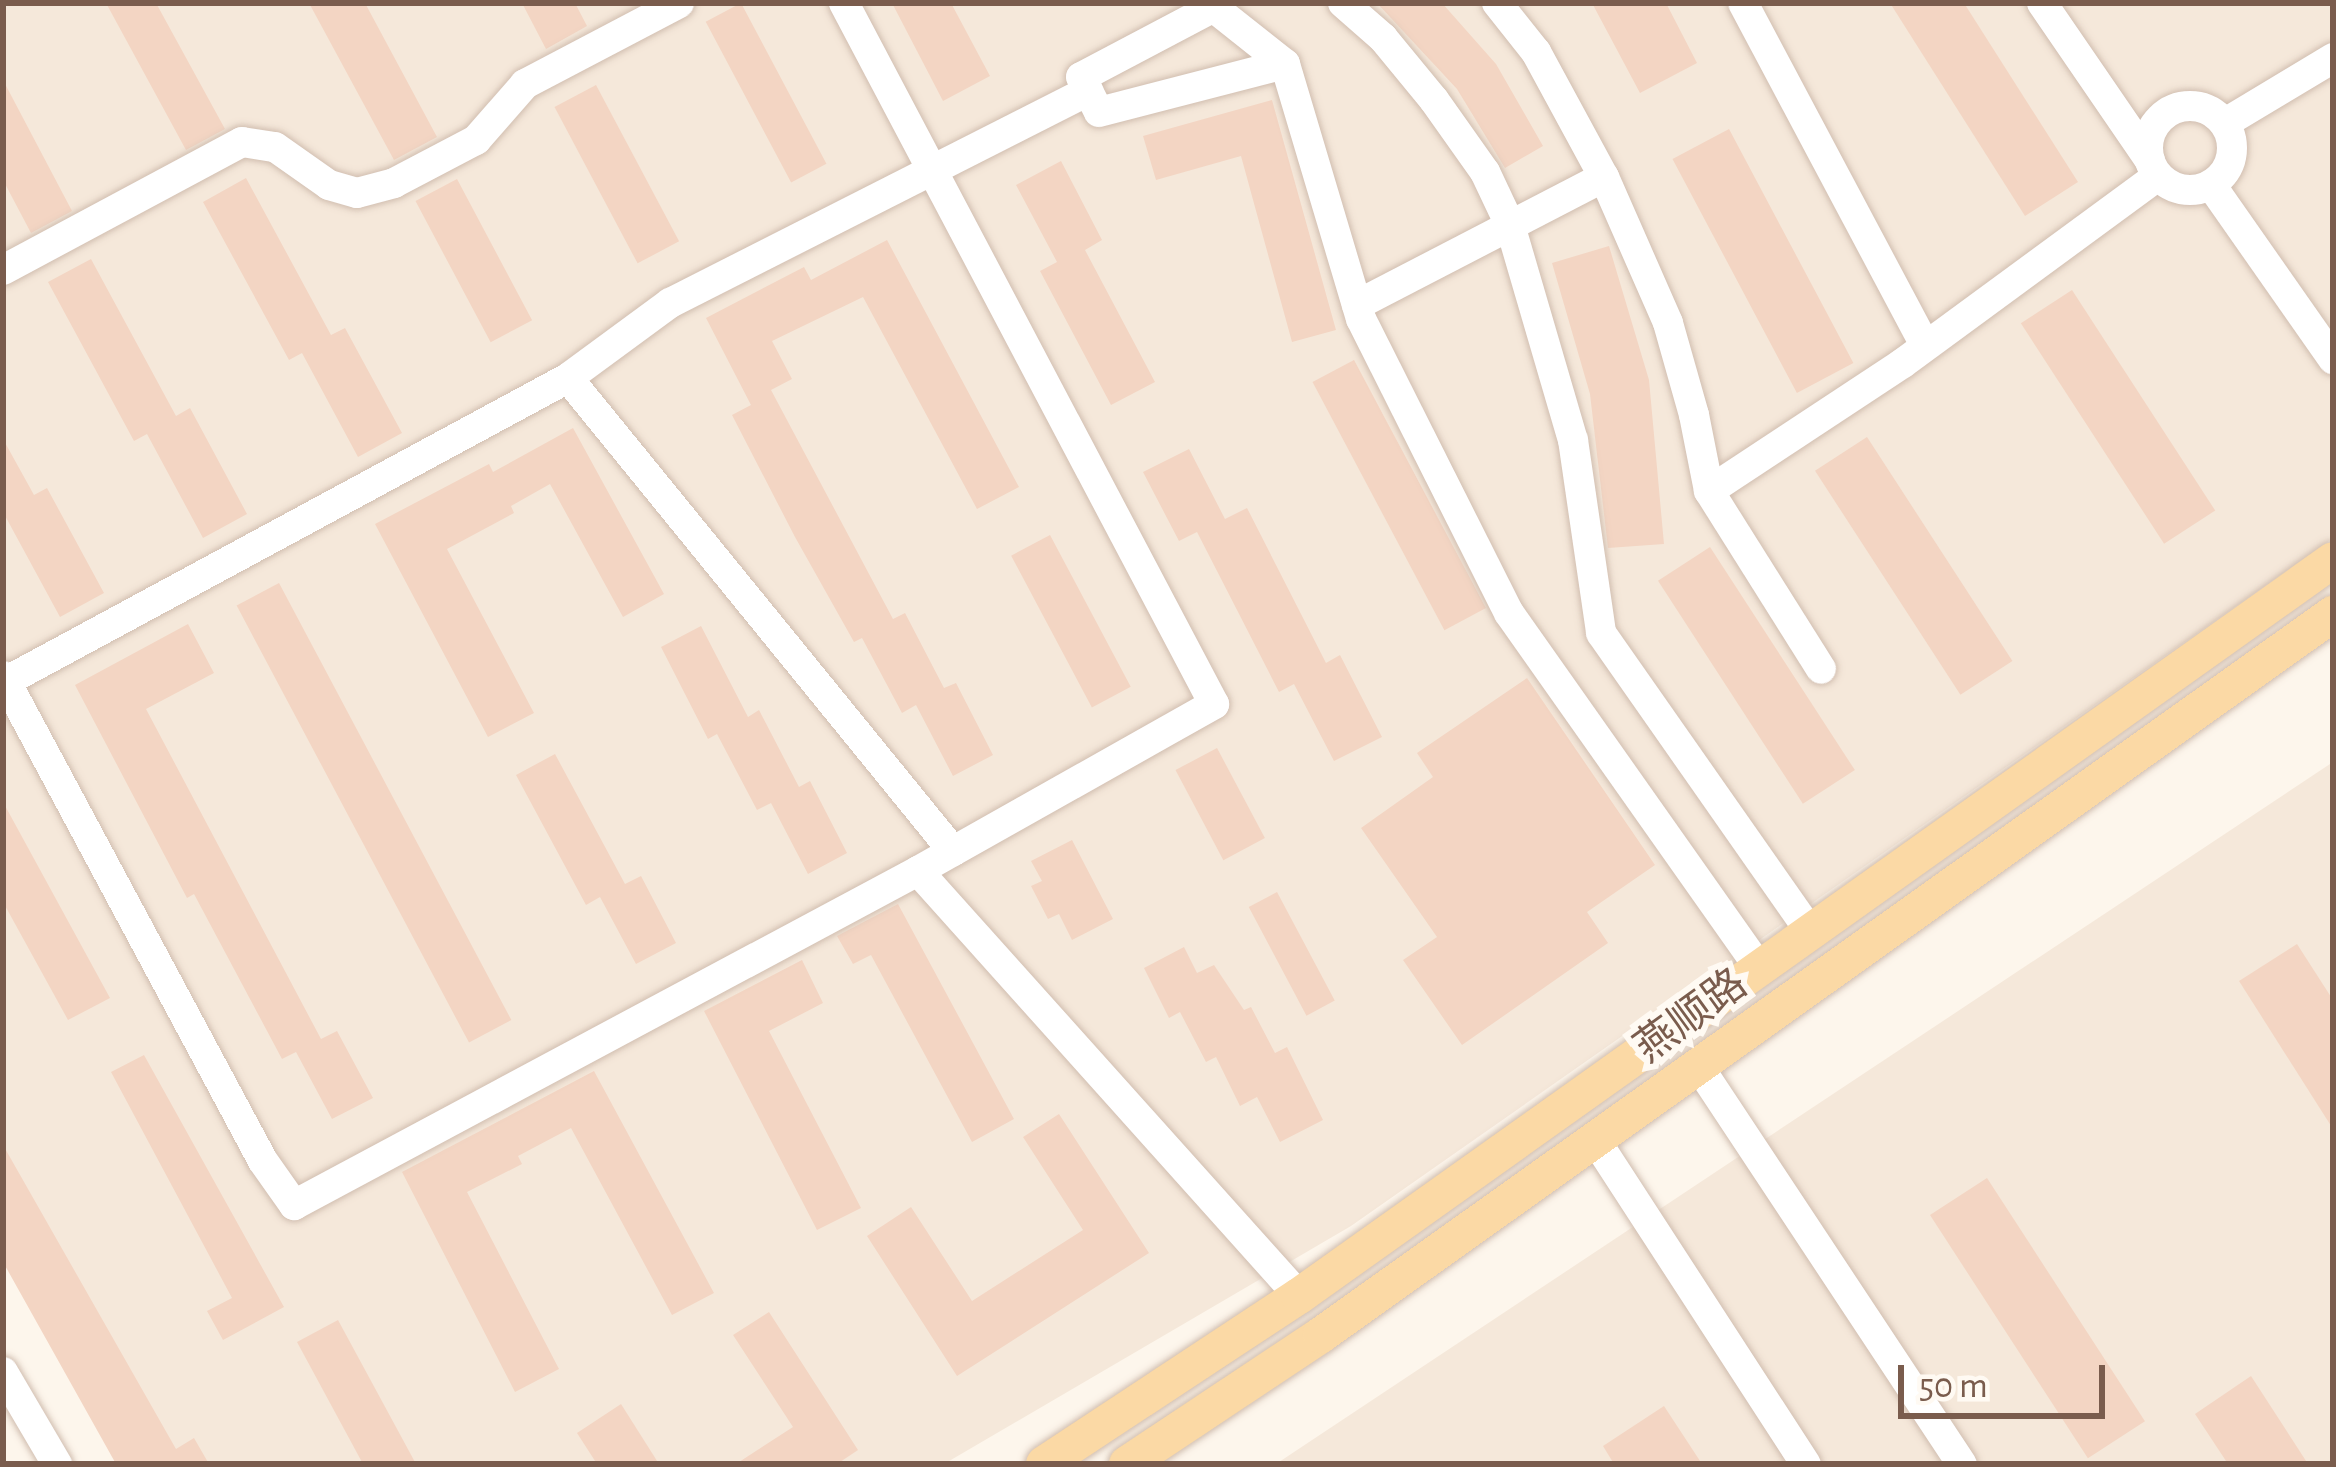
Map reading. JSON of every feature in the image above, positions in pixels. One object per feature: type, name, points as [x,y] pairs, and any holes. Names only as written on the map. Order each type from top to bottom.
[{"type":"main road","name":"燕顺路","points":[[1043,1464],[1299,1296],[2333,560]]},
{"type":"main road","name":"燕顺路","points":[[1127,1464],[1596,1141],[2333,614]]},
{"type":"street","points":[[3,270],[242,142],[275,147],[329,185],[356,193],[394,183],[476,140],[525,84],[679,3]]},
{"type":"street","points":[[844,3],[933,172],[1214,704],[918,871],[294,1205],[263,1161],[7,692],[568,378],[670,303],[933,172],[1088,91]]},
{"type":"street","points":[[1343,3],[1382,38],[1434,100],[1485,172],[1510,225],[1573,440],[1601,633],[1810,931]]},
{"type":"street","points":[[1497,3],[1536,52],[1604,177],[1668,323],[1708,491],[1821,669]]},
{"type":"street","points":[[1743,3],[1924,346]]},
{"type":"street","points":[[2042,3],[2154,168],[2187,190],[2217,180],[2233,143],[2225,123],[2201,106],[2169,111],[2152,128],[2154,168]]},
{"type":"street","points":[[1285,64],[1099,112],[1082,77],[1211,5],[1285,64],[1357,305],[1509,613],[1759,968]]},
{"type":"street","points":[[2225,123],[2333,58]]},
{"type":"street","points":[[1708,491],[1924,346],[2154,168]]},
{"type":"street","points":[[1357,305],[1604,177]]},
{"type":"street","points":[[2217,180],[2333,330]]},
{"type":"street","points":[[2217,180],[2333,359]]},
{"type":"street","points":[[568,378],[953,851]]},
{"type":"street","points":[[918,871],[1299,1296]]},
{"type":"street","points":[[1699,1067],[1962,1464]]},
{"type":"street","points":[[1596,1141],[1806,1464]]},
{"type":"street","points":[[3,1372],[57,1464]]},
{"type":"shaded area","points":[[3,3],[2333,3],[2333,538],[1351,1226],[944,1464],[137,1464],[3,1236]]},
{"type":"shaded area","points":[[2333,762],[2333,1464],[1276,1464]]},
{"type":"building","points":[[106,3],[156,3],[225,129],[186,150]]},
{"type":"building","points":[[309,3],[365,3],[437,137],[394,160]]},
{"type":"building","points":[[522,3],[575,3],[587,26],[546,49]]},
{"type":"building","points":[[741,3],[826,164],[791,182],[706,22]]},
{"type":"building","points":[[892,3],[951,3],[990,76],[943,101]]},
{"type":"building","points":[[1377,3],[1442,3],[1496,64],[1543,146],[1505,168],[1457,89]]},
{"type":"building","points":[[1592,3],[1666,3],[1697,63],[1640,93]]},
{"type":"building","points":[[1890,3],[1964,3],[2078,182],[2025,216]]},
{"type":"building","points":[[3,80],[72,211],[31,233],[3,180]]},
{"type":"building","points":[[596,85],[679,241],[638,263],[555,107]]},
{"type":"building","points":[[1272,100],[1336,330],[1292,342],[1241,156],[1156,180],[1143,136]]},
{"type":"building","points":[[1729,129],[1853,363],[1797,393],[1672,159]]},
{"type":"building","points":[[1061,161],[1102,240],[1085,250],[1155,382],[1111,405],[1040,271],[1057,262],[1016,185]]},
{"type":"building","points":[[246,178],[331,335],[345,328],[402,433],[358,457],[302,353],[289,360],[203,202]]},
{"type":"building","points":[[457,179],[532,320],[491,342],[416,201]]},
{"type":"building","points":[[887,240],[1019,487],[977,509],[863,297],[772,341],[792,379],[771,390],[893,619],[905,613],[944,688],[956,683],[993,755],[953,776],[916,705],[902,713],[862,638],[854,642],[795,537],[732,415],[751,405],[706,318],[804,267],[811,280]]},
{"type":"building","points":[[1609,246],[1649,380],[1664,544],[1608,548],[1590,394],[1552,263]]},
{"type":"building","points":[[91,259],[176,416],[190,408],[247,514],[203,538],[147,434],[134,441],[48,282]]},
{"type":"building","points":[[2072,290],[2215,511],[2164,544],[2021,323]]},
{"type":"building","points":[[1354,360],[1486,608],[1444,630],[1313,382]]},
{"type":"building","points":[[573,428],[664,594],[623,617],[550,484],[511,506],[514,513],[447,549],[534,713],[488,737],[375,524],[489,464],[493,472]]},
{"type":"building","points":[[1867,437],[2012,661],[1960,695],[1815,471]]},
{"type":"building","points":[[3,439],[34,495],[47,488],[104,593],[60,617],[3,512]]},
{"type":"building","points":[[1189,449],[1225,519],[1247,508],[1326,663],[1340,655],[1382,737],[1334,761],[1294,684],[1279,692],[1197,532],[1179,541],[1143,472]]},
{"type":"building","points":[[1050,535],[1131,687],[1092,708],[1011,556]]},
{"type":"building","points":[[1710,547],[1855,770],[1803,804],[1658,581]]},
{"type":"building","points":[[279,583],[511,1020],[469,1043],[237,606]]},
{"type":"building","points":[[188,624],[214,673],[146,709],[321,1039],[337,1031],[373,1098],[332,1119],[296,1052],[282,1059],[194,894],[187,898],[75,685]]},
{"type":"building","points":[[701,626],[748,717],[759,710],[799,787],[810,781],[847,853],[808,874],[771,803],[757,810],[717,734],[708,739],[661,647]]},
{"type":"building","points":[[1527,678],[1655,865],[1587,912],[1608,943],[1462,1045],[1403,960],[1437,937],[1361,828],[1433,777],[1417,753]]},
{"type":"building","points":[[1217,748],[1265,838],[1223,860],[1176,770]]},
{"type":"building","points":[[555,754],[625,884],[641,876],[676,943],[636,964],[600,897],[586,905],[516,775]]},
{"type":"building","points":[[3,802],[110,998],[68,1020],[3,902]]},
{"type":"building","points":[[1072,840],[1113,919],[1072,940],[1059,914],[1048,919],[1031,886],[1042,881],[1031,861]]},
{"type":"building","points":[[1277,892],[1335,1001],[1306,1016],[1249,907]]},
{"type":"building","points":[[898,904],[1014,1119],[972,1142],[871,955],[853,964],[837,936]]},
{"type":"building","points":[[2297,944],[2333,1000],[2333,1129],[2239,981]]},
{"type":"building","points":[[1184,947],[1197,973],[1214,965],[1244,1010],[1251,1007],[1275,1053],[1287,1047],[1323,1120],[1280,1142],[1257,1097],[1240,1106],[1216,1057],[1206,1062],[1180,1012],[1169,1018],[1144,968]]},
{"type":"building","points":[[802,960],[823,1003],[769,1031],[861,1208],[817,1230],[704,1011]]},
{"type":"building","points":[[144,1055],[284,1307],[223,1340],[207,1311],[232,1298],[111,1072]]},
{"type":"building","points":[[594,1071],[714,1293],[672,1315],[571,1128],[518,1156],[522,1164],[467,1192],[559,1369],[515,1392],[402,1172]]},
{"type":"building","points":[[1059,1114],[1149,1253],[957,1376],[867,1236],[911,1207],[972,1301],[1083,1230],[1023,1137]]},
{"type":"building","points":[[3,1145],[176,1449],[194,1438],[209,1464],[116,1464],[3,1262]]},
{"type":"building","points":[[1987,1178],[2145,1421],[2088,1458],[1930,1215]]},
{"type":"building","points":[[769,1312],[858,1450],[837,1464],[736,1464],[793,1427],[733,1335]]},
{"type":"building","points":[[338,1320],[416,1464],[363,1464],[297,1342]]},
{"type":"building","points":[[2251,1376],[2308,1464],[2228,1464],[2195,1414]]},
{"type":"building","points":[[621,1404],[659,1464],[597,1464],[577,1433]]},
{"type":"building","points":[[1664,1406],[1702,1464],[1614,1464],[1603,1446]]}]
